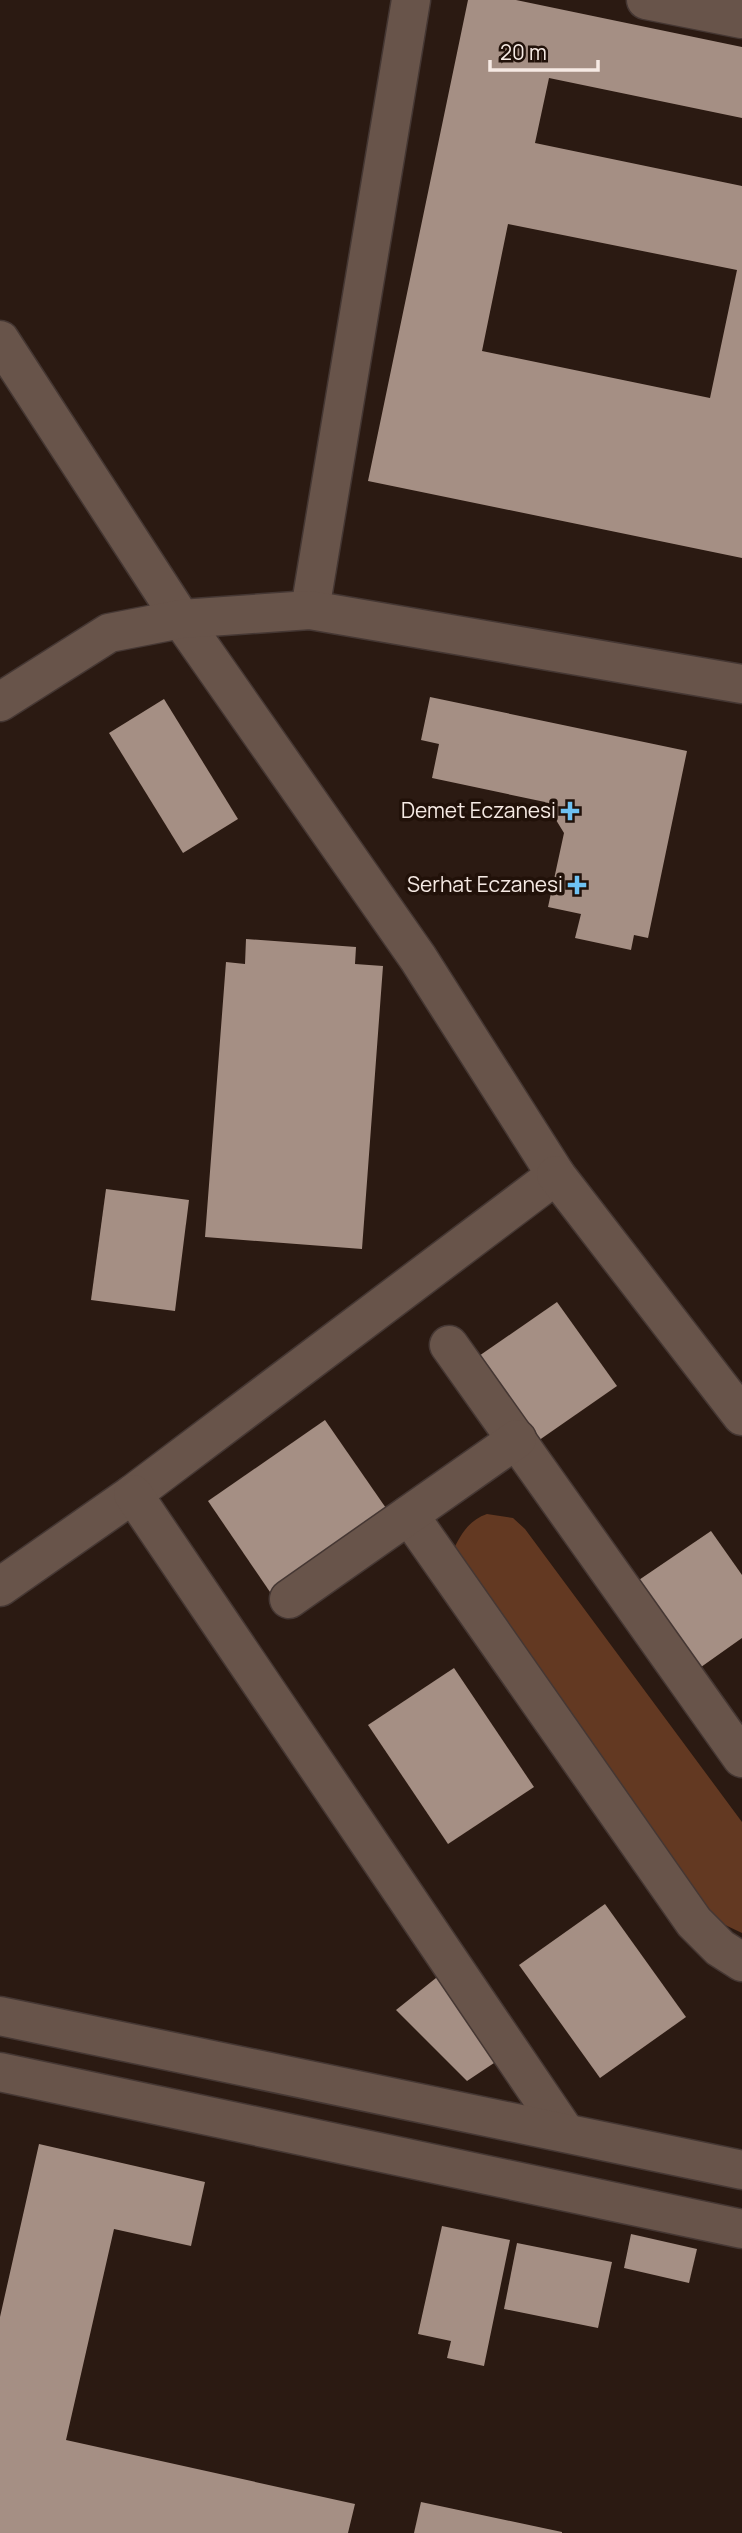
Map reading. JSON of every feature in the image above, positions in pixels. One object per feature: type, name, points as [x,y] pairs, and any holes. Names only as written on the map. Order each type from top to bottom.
[{"type":"street","points":[[310,610],[411,0]]},
{"type":"street","points":[[646,0],[742,19]]},
{"type":"street","points":[[0,340],[181,619],[418,958],[556,1175],[742,1416]]},
{"type":"street","points":[[0,702],[109,633],[181,619],[310,610],[742,684]]},
{"type":"street","points":[[0,1587],[133,1494],[556,1175]]},
{"type":"street","points":[[449,1345],[742,1758]]},
{"type":"street","points":[[289,1599],[516,1439]]},
{"type":"street","points":[[133,1494],[565,2132]]},
{"type":"street","points":[[409,1515],[694,1922],[720,1948],[742,1962]]},
{"type":"street","points":[[0,2016],[565,2132],[740,2163]]},
{"type":"street","points":[[0,2072],[742,2229]]},
{"type":"shaded area","points":[[487,1514],[513,1518],[525,1529],[742,1822],[742,1933],[723,1924],[711,1912],[451,1554],[469,1525]]},
{"type":"building","points":[[468,0],[516,0],[742,47],[742,118],[549,78],[535,143],[742,186],[742,558],[368,481]],"holes":[[[508,224],[737,270],[710,398],[482,351]]]},
{"type":"building","points":[[430,697],[687,751],[648,938],[634,935],[631,950],[575,938],[581,914],[548,907],[564,833],[545,802],[432,778],[439,744],[421,740]]},
{"type":"building","points":[[164,699],[238,819],[183,853],[109,733]]},
{"type":"building","points":[[246,939],[356,947],[355,964],[383,966],[362,1249],[205,1237],[226,962],[245,964]]},
{"type":"building","points":[[106,1189],[189,1200],[175,1311],[91,1300]]},
{"type":"building","points":[[557,1302],[617,1386],[535,1443],[476,1358]]},
{"type":"building","points":[[325,1420],[388,1511],[270,1592],[208,1501]]},
{"type":"building","points":[[711,1531],[742,1575],[742,1638],[694,1672],[633,1584]]},
{"type":"building","points":[[454,1668],[534,1787],[448,1844],[368,1725]]},
{"type":"building","points":[[605,1904],[686,2017],[600,2078],[519,1965]]},
{"type":"building","points":[[446,1970],[497,2061],[467,2081],[396,2010]]},
{"type":"building","points":[[39,2144],[205,2182],[191,2246],[114,2229],[66,2440],[355,2504],[348,2533],[0,2533],[0,2317]]},
{"type":"building","points":[[442,2226],[510,2240],[484,2366],[447,2358],[451,2341],[418,2334]]},
{"type":"building","points":[[631,2234],[697,2249],[689,2283],[624,2268]]},
{"type":"building","points":[[517,2243],[612,2262],[598,2328],[504,2309]]},
{"type":"building","points":[[421,2502],[562,2532],[562,2533],[414,2533]]},
{"type":"place","name":"Demet Eczanesi","points":[[570,811]]},
{"type":"place","name":"Serhat Eczanesi","points":[[577,885]]}]
